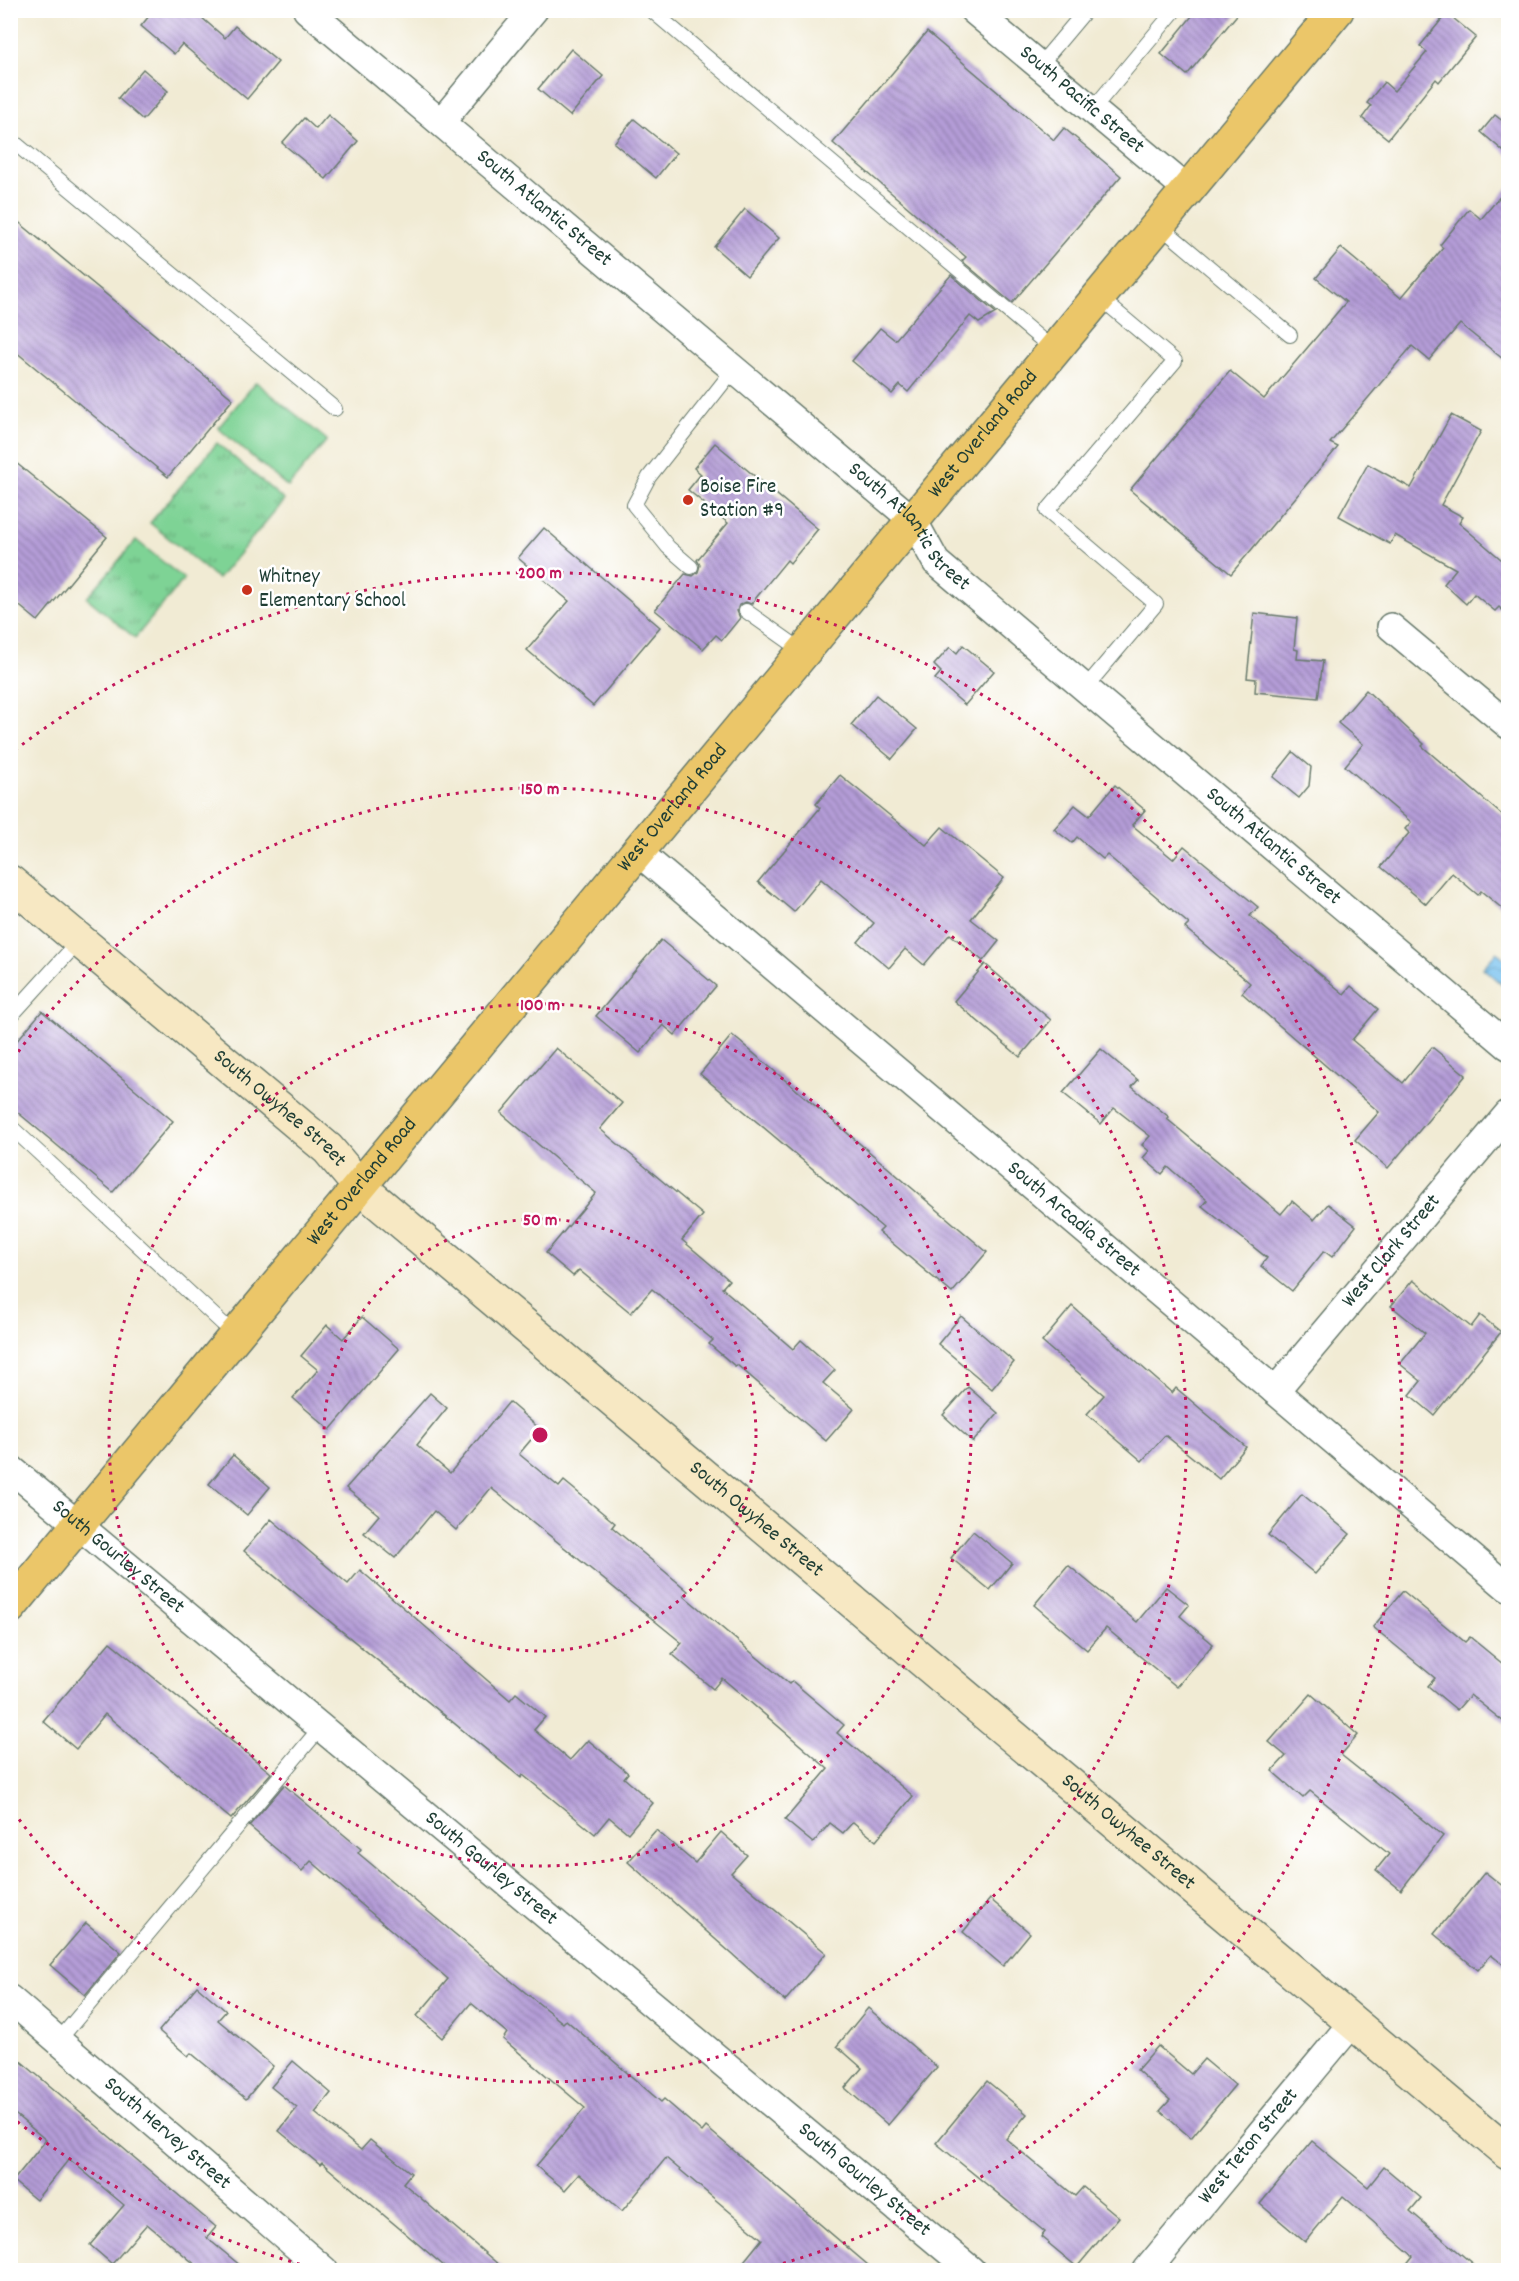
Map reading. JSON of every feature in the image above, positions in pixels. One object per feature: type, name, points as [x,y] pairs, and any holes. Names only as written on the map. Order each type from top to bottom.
[{"type":"main road","name":"West Overland Road","points":[[10,1607],[1055,351],[1188,190],[1329,13]]},
{"type":"street","name":"South Atlantic Street","points":[[307,10],[914,520],[936,562],[1509,1046]]},
{"type":"street","points":[[441,122],[534,10]]},
{"type":"street","name":"South Pacific Street","points":[[973,10],[1188,190]]},
{"type":"street","points":[[1391,627],[1509,725]]},
{"type":"street","name":"South Arcadia Street","points":[[638,852],[1509,1588]]},
{"type":"street","name":"South Owyhee Street","points":[[10,882],[328,1149],[360,1187],[1509,2153]]},
{"type":"street","name":"West Clark Street","points":[[1275,1391],[1509,1114]]},
{"type":"street","name":"South Gourley Street","points":[[10,1468],[971,2271]]},
{"type":"street","name":"South Hervey Street","points":[[10,1999],[324,2271]]},
{"type":"street","name":"West Teton Street","points":[[1147,2271],[1353,2022]]},
{"type":"lane","points":[[651,10],[1055,351]]},
{"type":"lane","points":[[1039,66],[1086,10]]},
{"type":"lane","points":[[1092,110],[1175,10]]},
{"type":"lane","points":[[10,139],[335,409]]},
{"type":"lane","points":[[1159,225],[1290,335]]},
{"type":"lane","points":[[1085,688],[1156,604],[1047,511],[1175,361],[1099,297]]},
{"type":"lane","points":[[691,567],[668,547],[634,505],[649,477],[734,369]]},
{"type":"lane","points":[[746,611],[804,652]]},
{"type":"lane","points":[[10,1017],[80,940]]},
{"type":"lane","points":[[10,1126],[236,1336]]},
{"type":"lane","points":[[59,2040],[321,1727]]},
{"type":"green space","points":[[256,382],[327,440],[288,487],[218,428]]},
{"type":"green space","points":[[217,443],[284,500],[218,579],[150,523]]},
{"type":"green space","points":[[136,540],[184,579],[135,638],[87,598]]},
{"type":"water","points":[[1497,952],[1508,962],[1508,990],[1483,968]]},
{"type":"building","points":[[154,10],[193,10],[225,38],[235,26],[278,62],[247,99],[182,44],[174,54],[141,26]]},
{"type":"building","points":[[1197,10],[1241,10],[1187,75],[1161,54]]},
{"type":"building","points":[[1447,13],[1476,37],[1439,82],[1436,79],[1388,139],[1362,118],[1371,106],[1367,103],[1384,82],[1394,91],[1427,52],[1420,46]]},
{"type":"building","points":[[927,32],[1054,140],[1064,128],[1121,176],[1012,303],[962,261],[966,257],[833,143]]},
{"type":"building","points":[[571,49],[603,76],[570,116],[538,89]]},
{"type":"building","points":[[143,69],[168,91],[143,120],[118,98]]},
{"type":"building","points":[[328,115],[358,141],[326,179],[282,143],[304,118],[316,129]]},
{"type":"building","points":[[1495,115],[1509,126],[1509,156],[1481,132]]},
{"type":"building","points":[[634,119],[676,153],[656,178],[614,143]]},
{"type":"building","points":[[1509,186],[1509,364],[1460,324],[1429,360],[1412,346],[1330,443],[1338,447],[1231,574],[1130,490],[1230,371],[1264,399],[1346,302],[1316,278],[1341,248],[1401,298],[1443,248],[1440,245],[1469,209],[1481,219]]},
{"type":"building","points":[[745,209],[779,238],[747,276],[714,247]]},
{"type":"building","points":[[10,215],[233,399],[168,477],[10,347]]},
{"type":"building","points":[[951,275],[996,313],[979,323],[970,316],[908,392],[900,385],[892,394],[852,361],[880,328],[895,340]]},
{"type":"building","points":[[1451,415],[1481,431],[1441,505],[1463,517],[1459,523],[1509,566],[1509,616],[1499,607],[1495,611],[1474,594],[1466,604],[1444,584],[1456,569],[1395,535],[1390,544],[1339,516],[1368,464],[1411,488]]},
{"type":"building","points":[[715,443],[818,529],[790,563],[787,560],[751,604],[746,602],[739,605],[737,611],[740,618],[722,640],[716,635],[703,649],[655,610],[685,574],[693,576],[698,572],[700,565],[697,560],[728,523],[688,490],[701,474],[694,468]]},
{"type":"building","points":[[10,458],[107,537],[38,621],[10,598]]},
{"type":"building","points":[[544,528],[660,627],[593,706],[527,650],[569,601],[518,558]]},
{"type":"building","points":[[1254,613],[1297,618],[1294,649],[1298,650],[1297,659],[1323,661],[1318,698],[1255,692],[1256,679],[1247,678]]},
{"type":"building","points":[[963,645],[994,671],[965,705],[935,679],[941,672],[934,665],[950,647],[957,653]]},
{"type":"building","points":[[1366,690],[1424,744],[1422,746],[1509,821],[1509,914],[1481,891],[1478,895],[1452,873],[1426,904],[1381,867],[1409,833],[1405,829],[1411,822],[1345,766],[1363,744],[1338,723]]},
{"type":"building","points":[[876,695],[917,729],[892,759],[851,725]]},
{"type":"building","points":[[1293,752],[1311,767],[1309,786],[1299,798],[1273,777]]},
{"type":"building","points":[[840,775],[926,845],[942,827],[1004,878],[971,919],[999,941],[983,961],[950,934],[924,965],[905,949],[889,968],[858,942],[874,923],[821,879],[794,912],[758,882],[820,808],[816,804]]},
{"type":"building","points":[[1115,785],[1145,810],[1132,825],[1173,859],[1184,846],[1258,907],[1250,916],[1344,994],[1351,986],[1378,1009],[1352,1040],[1403,1083],[1432,1047],[1466,1075],[1388,1168],[1355,1140],[1379,1112],[1242,993],[1250,983],[1185,928],[1189,924],[1107,855],[1103,859],[1077,837],[1072,843],[1054,829],[1075,805],[1089,816]]},
{"type":"building","points":[[661,940],[716,986],[675,1035],[663,1025],[640,1053],[596,1016]]},
{"type":"building","points":[[985,964],[1051,1020],[1020,1057],[954,1001]]},
{"type":"building","points":[[42,1011],[173,1121],[113,1192],[10,1106],[10,1049]]},
{"type":"building","points":[[732,1035],[987,1252],[952,1293],[879,1232],[883,1228],[700,1074]]},
{"type":"building","points":[[556,1048],[622,1103],[600,1129],[703,1215],[682,1240],[729,1280],[722,1288],[793,1349],[801,1340],[835,1370],[823,1383],[854,1409],[826,1441],[709,1344],[713,1340],[652,1289],[631,1313],[579,1270],[573,1276],[546,1253],[596,1193],[501,1113]]},
{"type":"building","points":[[1101,1049],[1138,1080],[1132,1087],[1281,1214],[1292,1201],[1314,1220],[1328,1204],[1356,1226],[1332,1257],[1324,1251],[1292,1291],[1261,1266],[1267,1258],[1202,1206],[1207,1200],[1168,1167],[1162,1174],[1143,1158],[1149,1151],[1142,1145],[1150,1136],[1114,1108],[1101,1124],[1063,1093]]},
{"type":"building","points":[[1413,1280],[1471,1327],[1480,1315],[1501,1332],[1434,1415],[1410,1395],[1421,1381],[1400,1364],[1425,1333],[1391,1306]]},
{"type":"building","points":[[1072,1306],[1172,1393],[1176,1388],[1246,1447],[1219,1479],[1165,1435],[1142,1461],[1087,1414],[1104,1395],[1042,1342]]},
{"type":"building","points":[[961,1316],[1014,1362],[992,1389],[938,1344]]},
{"type":"building","points":[[362,1317],[399,1349],[330,1430],[293,1398],[318,1370],[301,1356],[327,1325],[343,1339]]},
{"type":"building","points":[[968,1387],[998,1413],[973,1442],[943,1415]]},
{"type":"building","points":[[430,1393],[447,1408],[417,1445],[450,1473],[509,1402],[540,1429],[519,1454],[559,1487],[564,1481],[615,1523],[612,1527],[688,1591],[684,1596],[789,1684],[792,1681],[844,1725],[837,1733],[913,1796],[876,1841],[853,1822],[843,1833],[830,1823],[813,1843],[785,1820],[828,1769],[722,1678],[713,1689],[672,1654],[682,1643],[491,1488],[456,1530],[434,1511],[395,1558],[364,1533],[379,1515],[346,1488]]},
{"type":"building","points":[[233,1455],[270,1487],[247,1515],[209,1484]]},
{"type":"building","points":[[1302,1494],[1350,1534],[1315,1574],[1268,1535]]},
{"type":"building","points":[[271,1519],[348,1584],[360,1570],[510,1700],[516,1693],[545,1717],[534,1730],[570,1760],[588,1740],[628,1773],[624,1778],[653,1803],[628,1833],[609,1817],[595,1834],[523,1775],[521,1778],[244,1551]]},
{"type":"building","points":[[973,1531],[1012,1563],[990,1590],[951,1558]]},
{"type":"building","points":[[1068,1565],[1137,1622],[1166,1587],[1189,1605],[1180,1616],[1213,1644],[1177,1687],[1106,1628],[1087,1650],[1034,1605]]},
{"type":"building","points":[[1403,1591],[1465,1642],[1470,1637],[1509,1669],[1509,1726],[1470,1695],[1457,1710],[1428,1686],[1435,1678],[1373,1627]]},
{"type":"building","points":[[110,1642],[271,1773],[231,1819],[105,1714],[76,1749],[43,1721]]},
{"type":"building","points":[[1311,1694],[1358,1735],[1341,1755],[1443,1836],[1401,1890],[1376,1870],[1389,1854],[1310,1791],[1303,1798],[1272,1771],[1286,1756],[1269,1742]]},
{"type":"building","points":[[284,1785],[361,1849],[358,1853],[510,1980],[563,2023],[566,2020],[661,2102],[664,2099],[702,2132],[706,2127],[875,2271],[736,2271],[762,2239],[666,2158],[622,2211],[579,2174],[565,2190],[536,2166],[585,2108],[503,2039],[507,2033],[471,2003],[442,2038],[417,2016],[448,1979],[311,1861],[302,1871],[249,1826]]},
{"type":"building","points":[[656,1830],[695,1863],[721,1832],[747,1855],[731,1873],[826,1953],[785,2001],[628,1862]]},
{"type":"building","points":[[1485,1872],[1509,1891],[1509,1969],[1491,1955],[1478,1970],[1434,1934]]},
{"type":"building","points":[[990,1899],[1030,1933],[1003,1966],[963,1932]]},
{"type":"building","points":[[86,1923],[121,1952],[85,1995],[50,1965]]},
{"type":"building","points":[[197,1986],[226,2011],[218,2020],[273,2066],[246,2099],[191,2053],[188,2056],[159,2031]]},
{"type":"building","points":[[868,2008],[937,2067],[888,2125],[845,2088],[862,2068],[837,2046]]},
{"type":"building","points":[[1158,2046],[1191,2074],[1204,2059],[1235,2085],[1191,2138],[1160,2111],[1170,2100],[1137,2070]]},
{"type":"building","points":[[10,2052],[216,2227],[207,2238],[247,2271],[203,2271],[147,2224],[112,2264],[90,2245],[124,2205],[69,2159],[36,2200],[13,2181],[46,2140],[10,2110]]},
{"type":"building","points":[[293,2061],[331,2093],[315,2113],[361,2150],[370,2140],[411,2173],[403,2183],[506,2271],[450,2271],[322,2163],[320,2165],[279,2131],[297,2108],[271,2087]]},
{"type":"building","points":[[987,2081],[1027,2114],[1006,2139],[1075,2196],[1083,2187],[1119,2217],[1077,2267],[1041,2237],[1045,2232],[936,2143]]},
{"type":"building","points":[[1312,2141],[1368,2187],[1384,2167],[1421,2198],[1410,2211],[1481,2271],[1401,2271],[1413,2256],[1343,2196],[1305,2242],[1260,2204]]},
{"type":"place","name":"Boise Fire Station #9","points":[[688,500]]},
{"type":"place","name":"Whitney Elementary School","points":[[247,590]]}]
